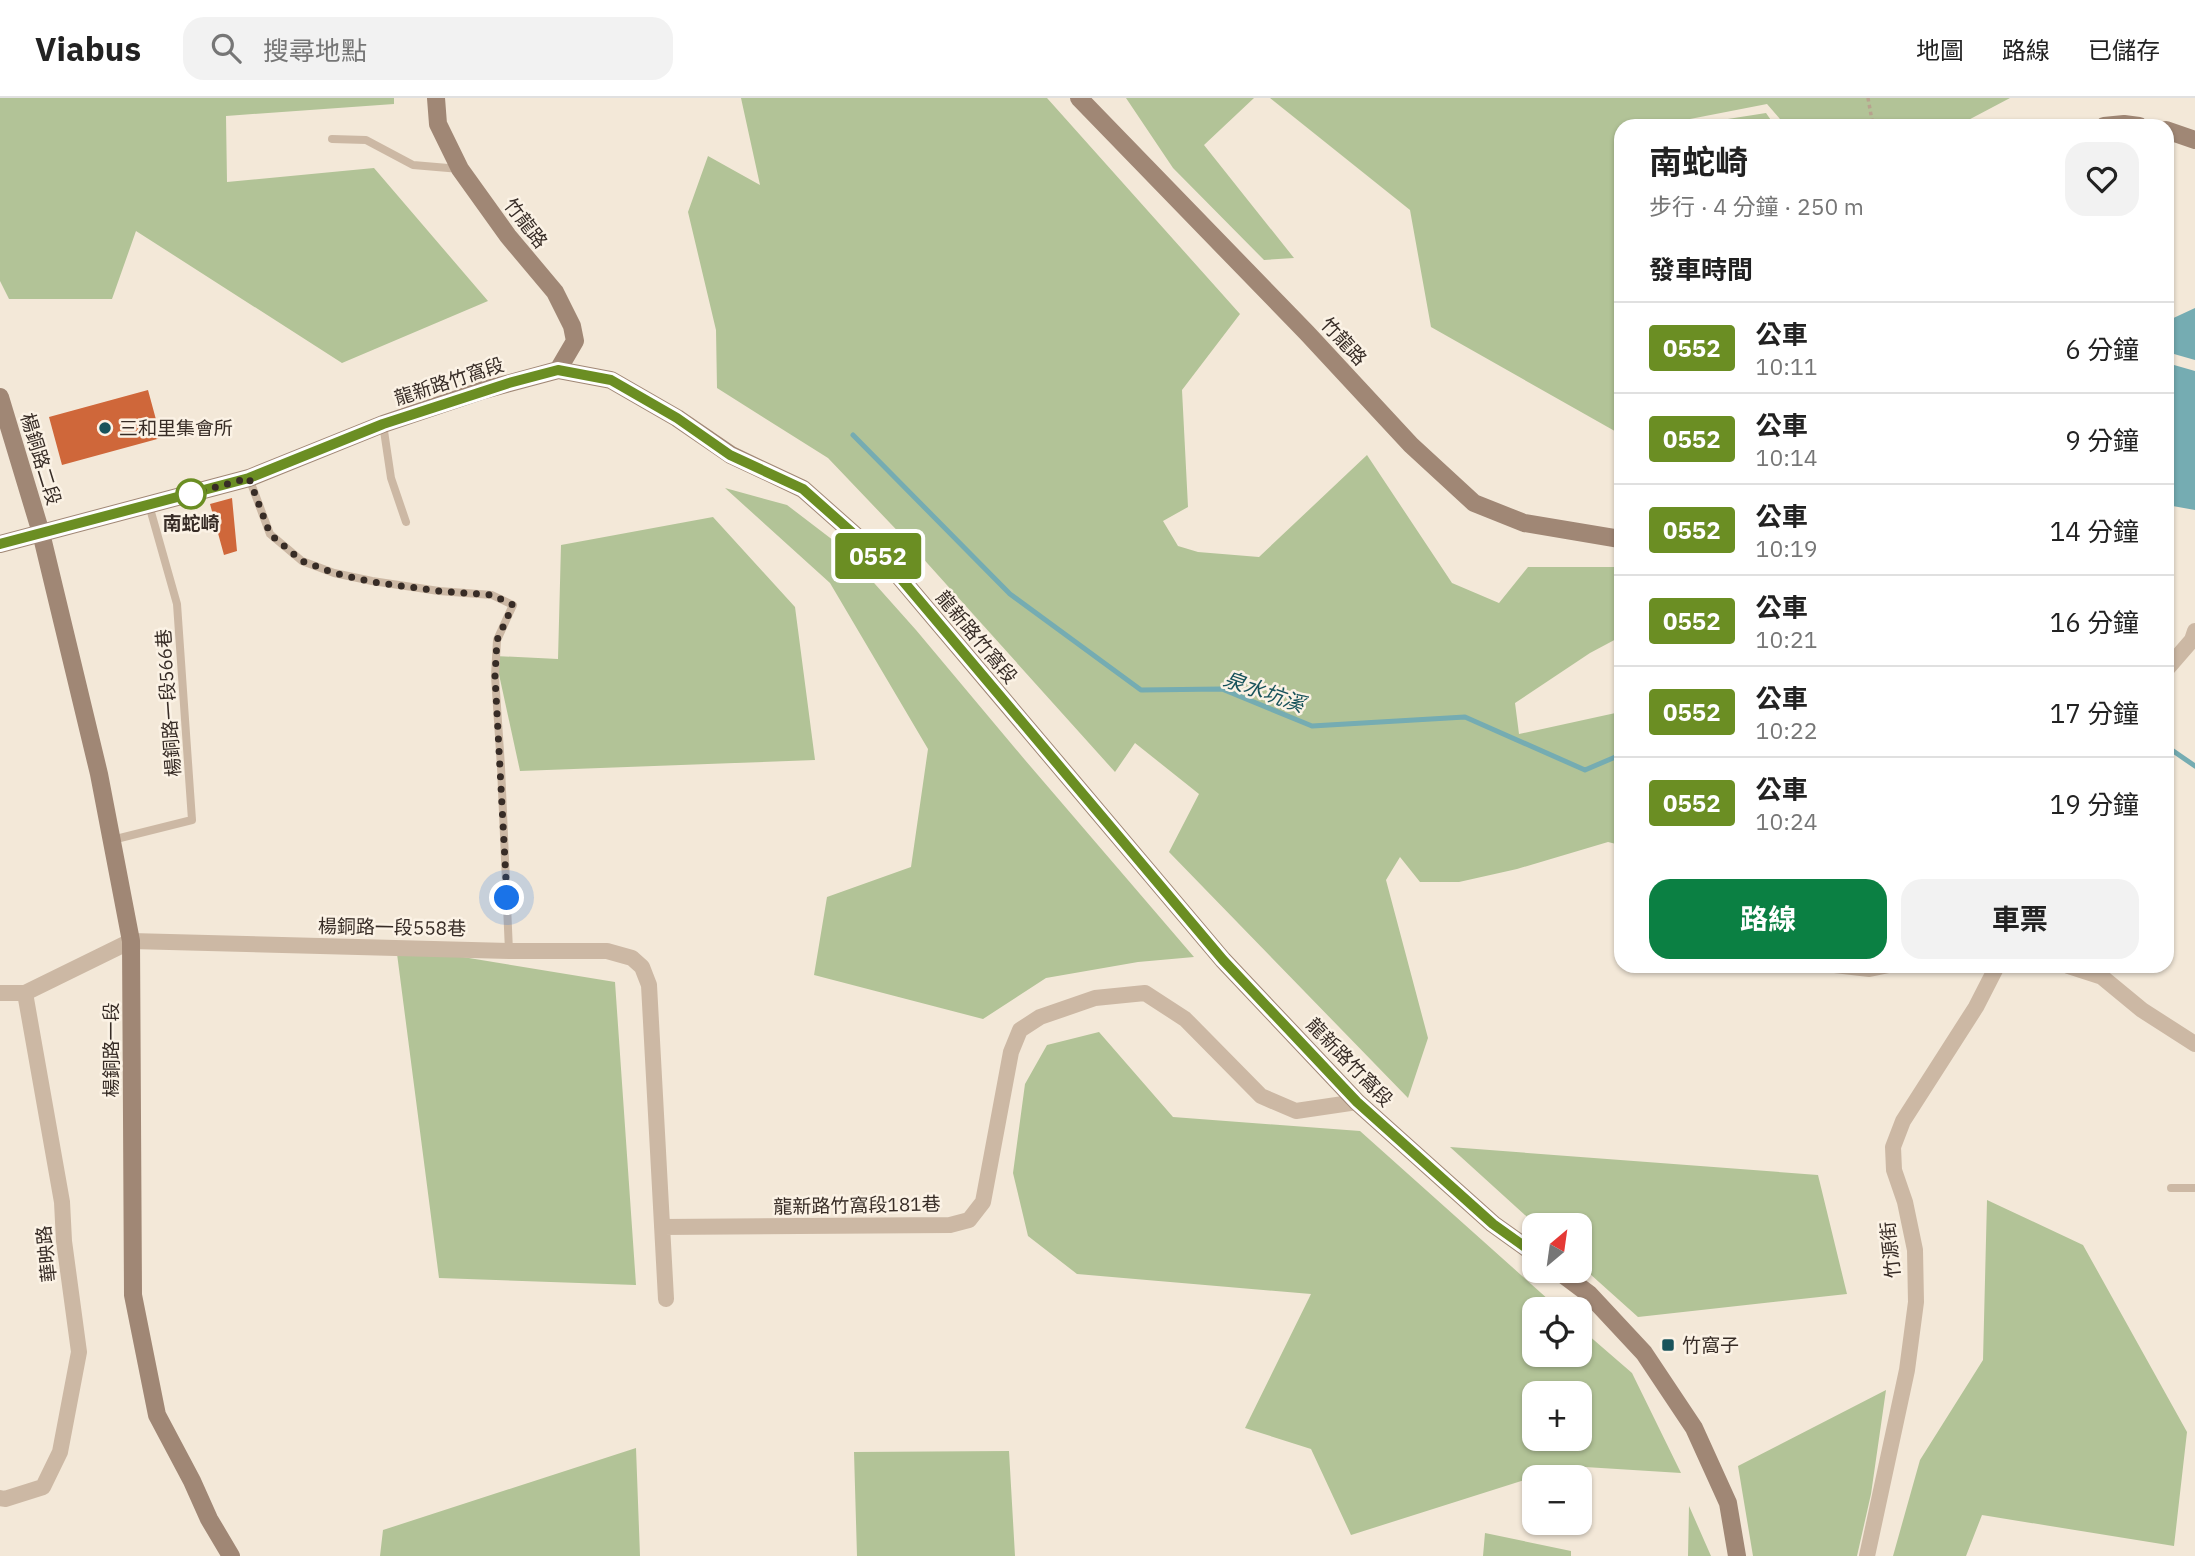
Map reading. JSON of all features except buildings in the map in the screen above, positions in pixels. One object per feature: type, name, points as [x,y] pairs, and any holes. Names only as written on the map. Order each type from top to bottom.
[{"type":"street","name":"竹龍路","points":[[436,98],[438,124],[460,169],[508,236],[555,292],[572,326],[575,341],[558,370]]},
{"type":"street","name":"竹龍路","points":[[1079,98],[1307,332],[1411,444],[1474,503],[1524,523],[1614,538]]},
{"type":"street","points":[[2174,133],[2195,140]]},
{"type":"street","name":"龍新路竹窩段","points":[[0,544],[249,478],[383,424],[484,390],[558,370],[611,380],[677,418],[730,455],[803,489],[892,568],[1223,960],[1357,1102],[1493,1224],[1522,1245]]},
{"type":"street","name":"楊銅路二段","points":[[0,397],[41,533]]},
{"type":"street","name":"楊銅路一段","points":[[41,533],[99,774],[131,941],[133,1295],[157,1415],[209,1519],[231,1556]]},
{"type":"street","points":[[2174,661],[2192,640],[2195,631]]},
{"type":"street","name":"楊銅路一段558巷","points":[[24,993],[131,941],[607,951],[632,958],[642,967],[649,985],[667,1299]]},
{"type":"street","name":"竹源街","points":[[1867,1556],[1907,1370],[1916,1302],[1915,1250],[1906,1202],[1894,1170],[1893,1147],[1903,1121],[1976,1007],[1993,973]]},
{"type":"street","points":[[2090,973],[2102,977],[2141,1010],[2195,1045]]},
{"type":"street","points":[[0,993],[24,993]]},
{"type":"street","name":"華映路","points":[[0,1499],[43,1487],[60,1452],[79,1352],[64,1241],[62,1202],[24,993]]},
{"type":"street","name":"龍新路竹窩段181巷","points":[[662,1227],[950,1225],[969,1220],[983,1202],[1011,1052],[1020,1030],[1040,1017],[1095,998],[1145,993],[1185,1019],[1261,1096],[1296,1111],[1357,1102]]},
{"type":"street","points":[[1574,1283],[1589,1294],[1644,1353],[1694,1428],[1728,1503],[1737,1556]]},
{"type":"lane","points":[[332,139],[366,140],[413,165],[460,169]]},
{"type":"lane","points":[[383,424],[391,478],[407,522]]},
{"type":"lane","points":[[249,478],[270,534],[302,561],[334,573],[372,582],[492,595],[513,605],[497,640],[495,676],[509,951]]},
{"type":"lane","name":"楊銅路一段566巷","points":[[111,840],[192,820],[177,604],[149,505]]},
{"type":"lane","points":[[2171,1188],[2195,1188]]},
{"type":"path","points":[[1868,98],[1872,119]]},
{"type":"green space","points":[[0,98],[394,98],[394,104],[226,116],[227,182],[374,168],[488,301],[342,363],[136,231],[112,299],[9,299],[0,281]]},
{"type":"green space","points":[[741,98],[1047,98],[1240,314],[1182,390],[1188,507],[1163,521],[1178,546],[1198,552],[1259,557],[1367,455],[1452,583],[1499,603],[1528,567],[1614,567],[1614,640],[1515,703],[1519,734],[1614,713],[1614,844],[1608,842],[1517,869],[1459,882],[1420,882],[1400,857],[1386,880],[1428,1038],[1408,1098],[1169,852],[1199,794],[1135,743],[1115,772],[910,544],[828,458],[717,388],[716,330],[688,212],[708,156],[760,185]]},
{"type":"green space","points":[[1126,98],[1254,98],[1204,145],[1294,258],[1264,260],[1173,168]]},
{"type":"green space","points":[[1270,98],[2010,98],[1970,119],[1780,119],[1767,104],[1690,119],[1614,119],[1614,431],[1431,327],[1410,210]]},
{"type":"green space","points":[[1766,113],[1770,119],[1728,119]]},
{"type":"green space","points":[[725,488],[787,505],[842,547],[1194,957],[1138,962],[1046,978],[983,1019],[814,975],[827,897],[911,867],[928,749],[830,583]]},
{"type":"green space","points":[[713,517],[795,607],[815,760],[520,771],[495,656],[558,659],[561,545]]},
{"type":"green space","points":[[396,946],[615,982],[636,1285],[439,1278]]},
{"type":"green space","points":[[1099,1032],[1173,1117],[1360,1131],[1522,1276],[1522,1283],[1530,1283],[1546,1297],[1522,1297],[1522,1367],[1592,1367],[1592,1338],[1632,1373],[1681,1473],[1592,1467],[1592,1465],[1522,1465],[1522,1481],[1351,1535],[1311,1449],[1245,1428],[1311,1294],[1077,1274],[1028,1236],[1013,1173],[1025,1084],[1047,1045]]},
{"type":"green space","points":[[1450,1147],[1818,1175],[1847,1294],[1638,1317],[1592,1276],[1592,1213],[1523,1213]]},
{"type":"green space","points":[[1987,1200],[2083,1245],[2187,1432],[2174,1546],[1982,1515],[1966,1556],[1893,1556],[1920,1460],[1983,1360]]},
{"type":"green space","points":[[1886,1390],[1871,1494],[1857,1556],[1753,1556],[1738,1466]]},
{"type":"green space","points":[[636,1448],[640,1556],[380,1556],[383,1530]]},
{"type":"green space","points":[[1009,1451],[1015,1556],[857,1556],[854,1452]]},
{"type":"green space","points":[[1689,1506],[1711,1556],[1688,1556]]},
{"type":"green space","points":[[1485,1533],[1571,1551],[1571,1556],[1483,1556]]},
{"type":"water","points":[[2195,308],[2195,360],[2174,354],[2174,318]]},
{"type":"water","points":[[2174,365],[2195,371],[2195,510],[2174,506]]},
{"type":"waterway","name":"泉水坑溪","points":[[853,435],[1010,594],[1141,690],[1222,689],[1312,726],[1465,717],[1585,770],[1614,758]]},
{"type":"waterway","name":"泉水坑溪","points":[[2174,752],[2195,766]]},
{"type":"bus line","name":"0552","points":[[0,544],[249,478],[383,424],[509,383],[558,370],[611,380],[677,418],[730,455],[803,489],[892,568],[1223,960],[1357,1102],[1493,1224],[1522,1245]]},
{"type":"place","name":"三和里集會所","points":[[105,428]]},
{"type":"place","name":"南蛇崎","points":[[191,494]]},
{"type":"place","name":"竹窩子","points":[[1668,1345]]},
{"type":"route","points":[[191,494],[249,478],[270,534],[302,561],[334,573],[372,582],[492,595],[513,605],[497,640],[495,676],[507,898]]}]
